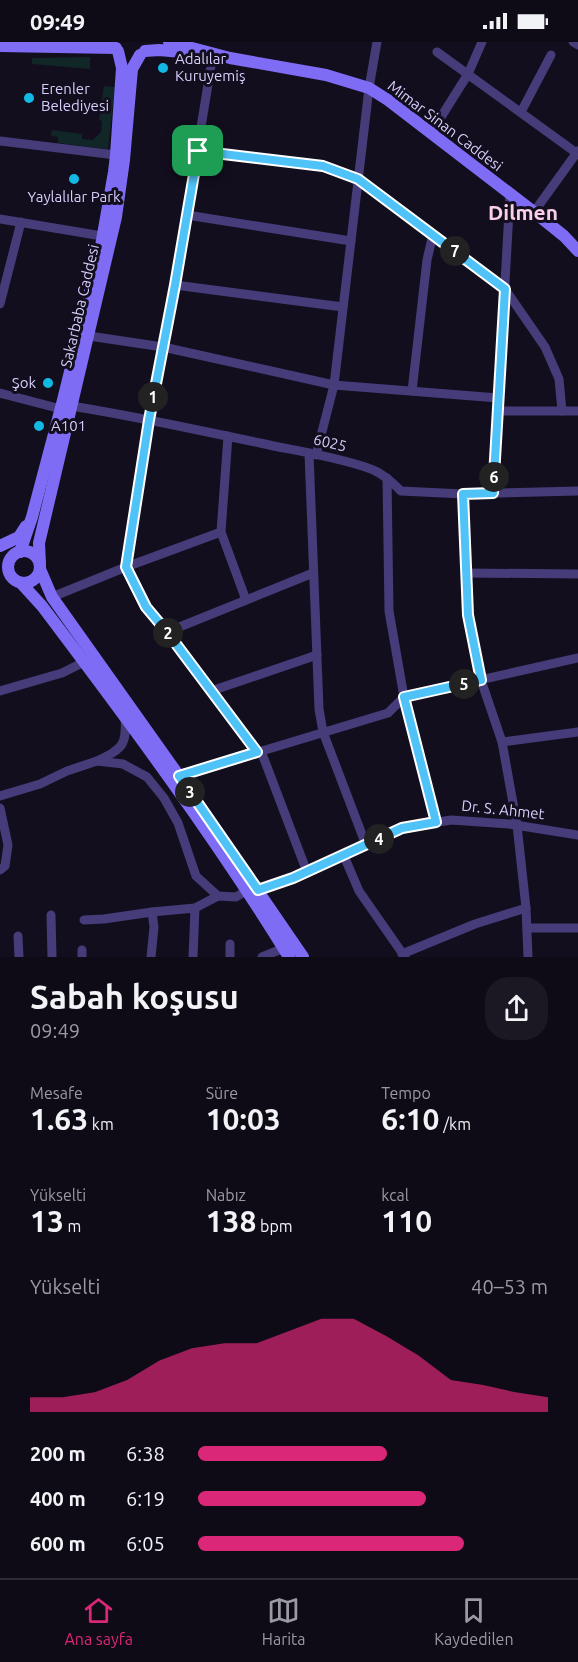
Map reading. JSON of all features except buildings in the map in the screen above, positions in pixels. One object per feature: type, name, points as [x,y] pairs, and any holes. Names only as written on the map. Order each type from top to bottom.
[{"type":"main road","name":"Mimar Sinan Caddesi","points":[[169,42],[213,54],[326,75],[369,88],[388,100],[534,212],[564,236],[578,251]]},
{"type":"main road","points":[[0,46],[116,47],[129,56],[145,49],[213,54]]},
{"type":"main road","name":"Sakarbaba Caddesi","points":[[116,47],[122,68],[114,172],[39,543],[40,566],[52,597],[179,776],[252,891],[286,952]]},
{"type":"main road","name":"Sakarbaba Caddesi","points":[[17,554],[32,517],[89,336],[116,217],[124,160],[132,69],[145,49]]},
{"type":"main road","points":[[0,546],[18,537],[32,517]]},
{"type":"main road","points":[[0,555],[30,552],[38,559],[40,566],[39,574],[32,582],[11,578],[8,569],[10,560],[17,554]]},
{"type":"main road","name":"Sakarbaba Caddesi","points":[[11,578],[42,606],[303,957]]},
{"type":"street","points":[[366,845],[324,732],[319,709],[313,573],[312,454],[333,385],[369,88],[377,42]]},
{"type":"street","points":[[431,133],[468,74],[482,42]]},
{"type":"street","points":[[573,42],[578,45]]},
{"type":"street","points":[[437,52],[578,152],[534,212]]},
{"type":"street","points":[[213,54],[175,285],[149,420],[126,567],[146,607],[259,752],[307,872]]},
{"type":"street","points":[[521,112],[551,55]]},
{"type":"street","points":[[0,141],[116,155]]},
{"type":"street","points":[[198,151],[323,166],[358,179],[505,289],[545,347],[559,379],[562,411]]},
{"type":"street","points":[[493,493],[510,194]]},
{"type":"street","points":[[187,215],[351,241]]},
{"type":"street","points":[[0,219],[102,236]]},
{"type":"street","points":[[0,304],[21,222]]},
{"type":"street","points":[[412,391],[427,260],[433,234]]},
{"type":"street","points":[[175,285],[343,307]]},
{"type":"street","points":[[89,336],[163,347],[333,385],[498,398]]},
{"type":"street","name":"6025","points":[[0,393],[66,407],[149,420],[312,454],[369,468],[387,477],[401,491],[463,494],[578,491]]},
{"type":"street","points":[[497,411],[578,411]]},
{"type":"street","points":[[228,436],[221,532],[246,600]]},
{"type":"street","points":[[387,477],[389,611],[404,697],[436,822]]},
{"type":"street","points":[[463,494],[468,615],[481,680],[502,742],[517,825],[526,909],[528,957]]},
{"type":"street","points":[[52,597],[221,532]]},
{"type":"street","points":[[167,632],[313,573]]},
{"type":"street","points":[[467,573],[578,574]]},
{"type":"street","points":[[211,691],[317,655]]},
{"type":"street","points":[[179,776],[387,712],[404,697],[578,658]]},
{"type":"street","points":[[0,690],[62,673],[84,663]]},
{"type":"street","points":[[0,796],[40,784],[118,751],[126,735],[125,716]]},
{"type":"street","points":[[502,742],[578,732]]},
{"type":"street","points":[[97,761],[123,764],[147,777],[164,798],[177,823],[196,876],[218,896]]},
{"type":"street","points":[[0,808],[8,845],[5,866],[0,870]]},
{"type":"street","name":"Dr. S. Ahmet","points":[[195,908],[218,896],[236,897],[307,872],[402,828],[452,820],[517,825],[578,835]]},
{"type":"street","points":[[344,856],[359,891],[404,955],[475,924],[526,909]]},
{"type":"street","points":[[84,920],[195,908],[193,957]]},
{"type":"street","points":[[151,957],[154,927],[152,912]]},
{"type":"street","points":[[51,915],[52,957]]},
{"type":"street","points":[[527,928],[578,928]]},
{"type":"street","points":[[18,936],[19,957]]},
{"type":"street","points":[[230,944],[230,957]]},
{"type":"street","points":[[262,957],[286,952]]},
{"type":"green space","points":[[90,57],[90,69],[32,64],[32,58]]},
{"type":"green space","points":[[104,86],[115,87],[108,149],[58,143],[58,137],[51,136],[52,130],[82,134],[82,139],[93,140],[101,132],[102,121],[99,120]]},
{"type":"place","name":"Adalılar Kuruyemiş","points":[[163,68]]},
{"type":"place","name":"Erenler Belediyesi","points":[[29,98]]},
{"type":"place","name":"Yaylalılar Park","points":[[74,179]]},
{"type":"place","name":"Şok","points":[[48,383]]},
{"type":"place","name":"A101","points":[[39,426]]},
{"type":"district","name":"Dilmen","points":[[523,213]]},
{"type":"route","points":[[198,151],[323,166],[358,179],[505,289],[493,493],[463,494],[468,615],[481,680],[404,697],[436,822],[402,828],[293,878],[258,890],[179,776],[257,752],[146,607],[126,567],[149,420],[198,151]]}]
